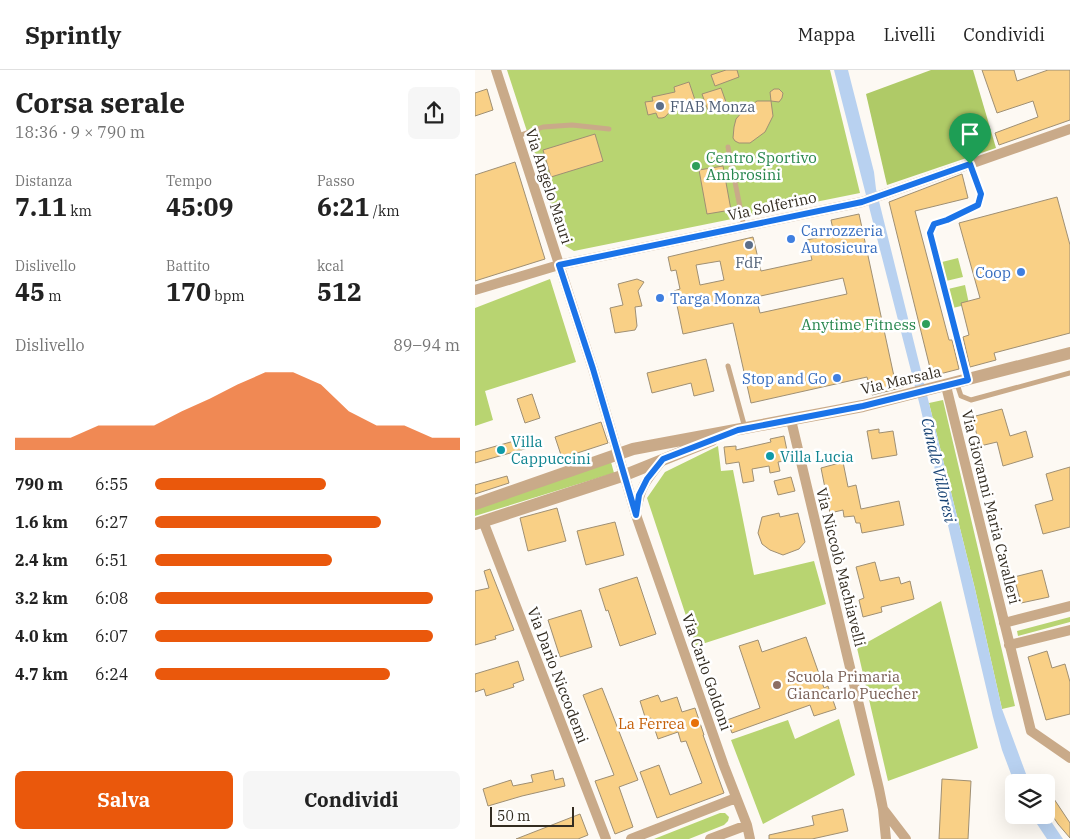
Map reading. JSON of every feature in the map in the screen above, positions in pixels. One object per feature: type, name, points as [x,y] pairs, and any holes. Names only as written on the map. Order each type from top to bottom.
[{"type":"street","name":"Via Angelo Mauri","points":[[496,70],[593,369],[618,454]]},
{"type":"street","name":"Via Solferino","points":[[475,290],[559,265],[745,228],[867,200],[1070,129]]},
{"type":"street","points":[[957,383],[930,233],[934,224],[978,205],[981,194],[970,164]]},
{"type":"street","name":"Via Marsala","points":[[475,504],[633,449],[863,406],[1070,353]]},
{"type":"street","name":"Via Giovanni Maria Cavalleri","points":[[957,383],[1004,623],[1031,731],[1070,758]]},
{"type":"street","name":"Via Niccolò Machiavelli","points":[[791,420],[879,788],[886,839]]},
{"type":"street","name":"Via Marsala","points":[[479,522],[625,475],[741,429]]},
{"type":"street","name":"Via Carlo Goldoni","points":[[618,454],[636,515],[747,825],[750,839]]},
{"type":"street","points":[[636,515],[639,495],[647,479],[663,459]]},
{"type":"street","name":"Via Dario Niccodemi","points":[[479,522],[502,569],[606,839]]},
{"type":"street","points":[[1004,623],[1070,606]]},
{"type":"street","points":[[1008,641],[1070,630]]},
{"type":"street","points":[[631,839],[736,798]]},
{"type":"street","points":[[883,809],[906,839]]},
{"type":"street","points":[[710,839],[747,825]]},
{"type":"lane","points":[[517,136],[543,127],[572,126],[609,129]]},
{"type":"lane","points":[[727,147],[745,228]]},
{"type":"lane","points":[[728,366],[741,429]]},
{"type":"lane","points":[[957,383],[961,396],[971,400],[1068,374]]},
{"type":"green space","name":"Centro Sportivo Ambrosini","points":[[507,70],[830,70],[860,193],[574,251],[564,245]]},
{"type":"green space","points":[[931,70],[973,70],[996,148],[887,185],[866,94]]},
{"type":"green space","points":[[958,258],[963,277],[946,281],[942,262]]},
{"type":"green space","points":[[550,279],[576,362],[485,391],[493,420],[475,426],[475,308]]},
{"type":"green space","points":[[965,285],[969,304],[953,308],[948,289]]},
{"type":"green space","points":[[943,400],[1015,706],[1002,709],[975,589],[929,403]]},
{"type":"green space","points":[[718,446],[721,471],[733,470],[754,575],[814,561],[826,604],[696,646],[647,498],[665,472]]},
{"type":"green space","points":[[611,462],[614,473],[475,516],[475,508]]},
{"type":"green space","points":[[941,601],[978,748],[888,781],[857,648]]},
{"type":"green space","points":[[1070,617],[1070,622],[1018,636],[1017,631]]},
{"type":"green space","points":[[839,719],[855,775],[763,824],[731,740],[788,720],[795,739]]},
{"type":"green space","points":[[720,813],[725,813],[729,817],[724,825],[689,839],[654,839]]},
{"type":"water","name":"Canale Villoresi","points":[[834,70],[848,70],[975,589],[1002,709],[1026,774],[1011,774],[1002,750],[920,406]]},
{"type":"water","points":[[1037,824],[1053,824],[1063,839],[1047,839]]},
{"type":"building","points":[[726,70],[737,70],[739,77],[715,86],[711,75]]},
{"type":"building","points":[[982,70],[1014,70],[1017,81],[1048,70],[1070,70],[1070,120],[999,145],[995,133],[1038,117],[1033,101],[997,113]]},
{"type":"building","points":[[689,82],[696,103],[681,109],[679,102],[662,118],[658,118],[656,113],[648,115],[645,102],[653,101],[652,97],[675,92],[674,87]]},
{"type":"building","points":[[721,88],[727,105],[708,111],[702,94]]},
{"type":"building","points":[[487,89],[493,110],[475,116],[475,93]]},
{"type":"building","points":[[774,89],[779,89],[783,93],[779,102],[771,101],[770,92]]},
{"type":"building","points":[[757,101],[771,101],[773,116],[765,132],[750,143],[735,141],[733,138],[734,127],[736,119],[742,112]]},
{"type":"building","points":[[595,134],[603,161],[551,177],[543,150]]},
{"type":"building","points":[[515,162],[545,259],[475,281],[475,175]]},
{"type":"building","points":[[723,166],[731,210],[707,214],[699,170]]},
{"type":"building","points":[[962,174],[968,198],[915,211],[949,340],[952,340],[959,369],[932,376],[889,202]]},
{"type":"building","name":"Coop","points":[[1057,197],[1070,245],[1070,333],[994,353],[996,360],[970,367],[963,337],[969,335],[961,303],[980,298],[959,223]]},
{"type":"building","points":[[859,214],[895,381],[902,379],[904,387],[872,395],[867,377],[751,403],[733,323],[683,334],[674,291],[680,289],[676,270],[671,271],[668,257],[753,237],[761,271],[812,260],[807,240],[834,234],[831,220]],"holes":[[[720,261],[724,280],[700,285],[696,265]],[[843,278],[847,294],[760,313],[756,297]]]},
{"type":"building","points":[[637,279],[644,282],[638,291],[642,306],[635,307],[637,326],[635,330],[615,333],[610,308],[623,305],[618,284]]},
{"type":"building","points":[[706,359],[714,391],[694,396],[691,383],[652,393],[647,373]]},
{"type":"building","points":[[532,394],[540,418],[525,423],[517,399]]},
{"type":"building","points":[[1002,409],[1010,436],[1026,431],[1033,457],[1003,466],[997,442],[980,446],[972,417]]},
{"type":"building","points":[[601,422],[608,443],[562,458],[555,437]]},
{"type":"building","points":[[879,429],[879,433],[893,431],[897,455],[872,459],[867,431]]},
{"type":"building","points":[[784,436],[789,460],[778,462],[780,471],[770,473],[769,466],[752,469],[754,481],[743,483],[739,462],[726,464],[724,447],[736,446],[736,450],[771,442],[770,439]]},
{"type":"building","name":"Villa Cappuccini","points":[[525,438],[528,448],[475,463],[475,452]]},
{"type":"building","points":[[843,462],[848,487],[856,485],[861,509],[899,501],[904,525],[862,533],[860,523],[856,523],[854,516],[844,517],[843,510],[830,513],[821,468]]},
{"type":"building","points":[[1070,467],[1070,527],[1043,534],[1035,505],[1053,500],[1046,474]]},
{"type":"building","name":"Villa Cappuccini","points":[[507,476],[509,483],[475,494],[475,485]]},
{"type":"building","points":[[791,477],[795,491],[778,495],[774,481]]},
{"type":"building","points":[[557,508],[566,541],[528,551],[520,518]]},
{"type":"building","points":[[779,513],[780,517],[798,513],[805,542],[799,549],[783,555],[770,550],[762,544],[758,533],[762,517]]},
{"type":"building","points":[[615,522],[624,555],[586,565],[577,531]]},
{"type":"building","points":[[875,562],[880,581],[899,577],[901,584],[910,581],[914,599],[881,607],[882,612],[863,617],[859,600],[864,598],[856,567]]},
{"type":"building","points":[[490,569],[514,630],[495,636],[496,639],[475,645],[475,591],[489,588],[484,571]]},
{"type":"building","points":[[1042,570],[1049,597],[1021,603],[1014,577]]},
{"type":"building","points":[[637,577],[656,634],[620,646],[599,589]]},
{"type":"building","points":[[581,610],[592,647],[560,657],[548,620]]},
{"type":"building","points":[[806,637],[824,688],[828,686],[836,709],[814,716],[810,705],[732,733],[727,720],[760,708],[739,646],[758,640],[762,652]]},
{"type":"building","points":[[1047,651],[1052,668],[1065,664],[1070,682],[1070,714],[1046,720],[1028,657]]},
{"type":"building","points":[[518,661],[524,680],[513,684],[514,687],[486,696],[484,689],[475,692],[475,674]]},
{"type":"building","points":[[602,688],[638,780],[619,787],[633,827],[615,834],[595,781],[614,775],[583,695]]},
{"type":"building","points":[[658,695],[661,702],[677,697],[682,712],[695,708],[724,793],[657,818],[640,772],[659,765],[670,795],[702,783],[686,741],[681,742],[678,732],[658,739],[651,718],[646,720],[640,701]]},
{"type":"building","points":[[553,770],[555,780],[563,778],[565,786],[488,806],[483,789],[511,780],[513,786],[533,782],[531,775]]},
{"type":"building","points":[[942,779],[971,781],[968,839],[939,839]]},
{"type":"building","points":[[1055,800],[1070,823],[1070,838],[1055,820]]},
{"type":"building","points":[[843,809],[848,831],[812,839],[769,839],[769,835],[814,825],[812,816]]},
{"type":"building","points":[[580,814],[588,835],[578,839],[516,839]]},
{"type":"place","name":"FIAB Monza","points":[[660,106]]},
{"type":"place","name":"Centro Sportivo Ambrosini","points":[[696,166]]},
{"type":"place","name":"Carrozzeria Autosicura","points":[[791,239]]},
{"type":"place","name":"FdF","points":[[749,245]]},
{"type":"place","name":"Coop","points":[[1021,272]]},
{"type":"place","name":"Targa Monza","points":[[660,298]]},
{"type":"place","name":"Anytime Fitness","points":[[926,324]]},
{"type":"place","name":"Stop and Go","points":[[837,378]]},
{"type":"place","name":"Villa Cappuccini","points":[[501,450]]},
{"type":"place","name":"Villa Lucia","points":[[770,456]]},
{"type":"place","name":"Scuola Primaria Giancarlo Puecher","points":[[777,685]]},
{"type":"place","name":"La Ferrea","points":[[695,723]]},
{"type":"route","points":[[970,164],[981,194],[978,205],[934,224],[930,233],[968,380],[863,406],[738,430],[663,459],[647,479],[639,495],[636,515],[593,369],[559,265],[745,228],[862,202],[970,164]]}]
